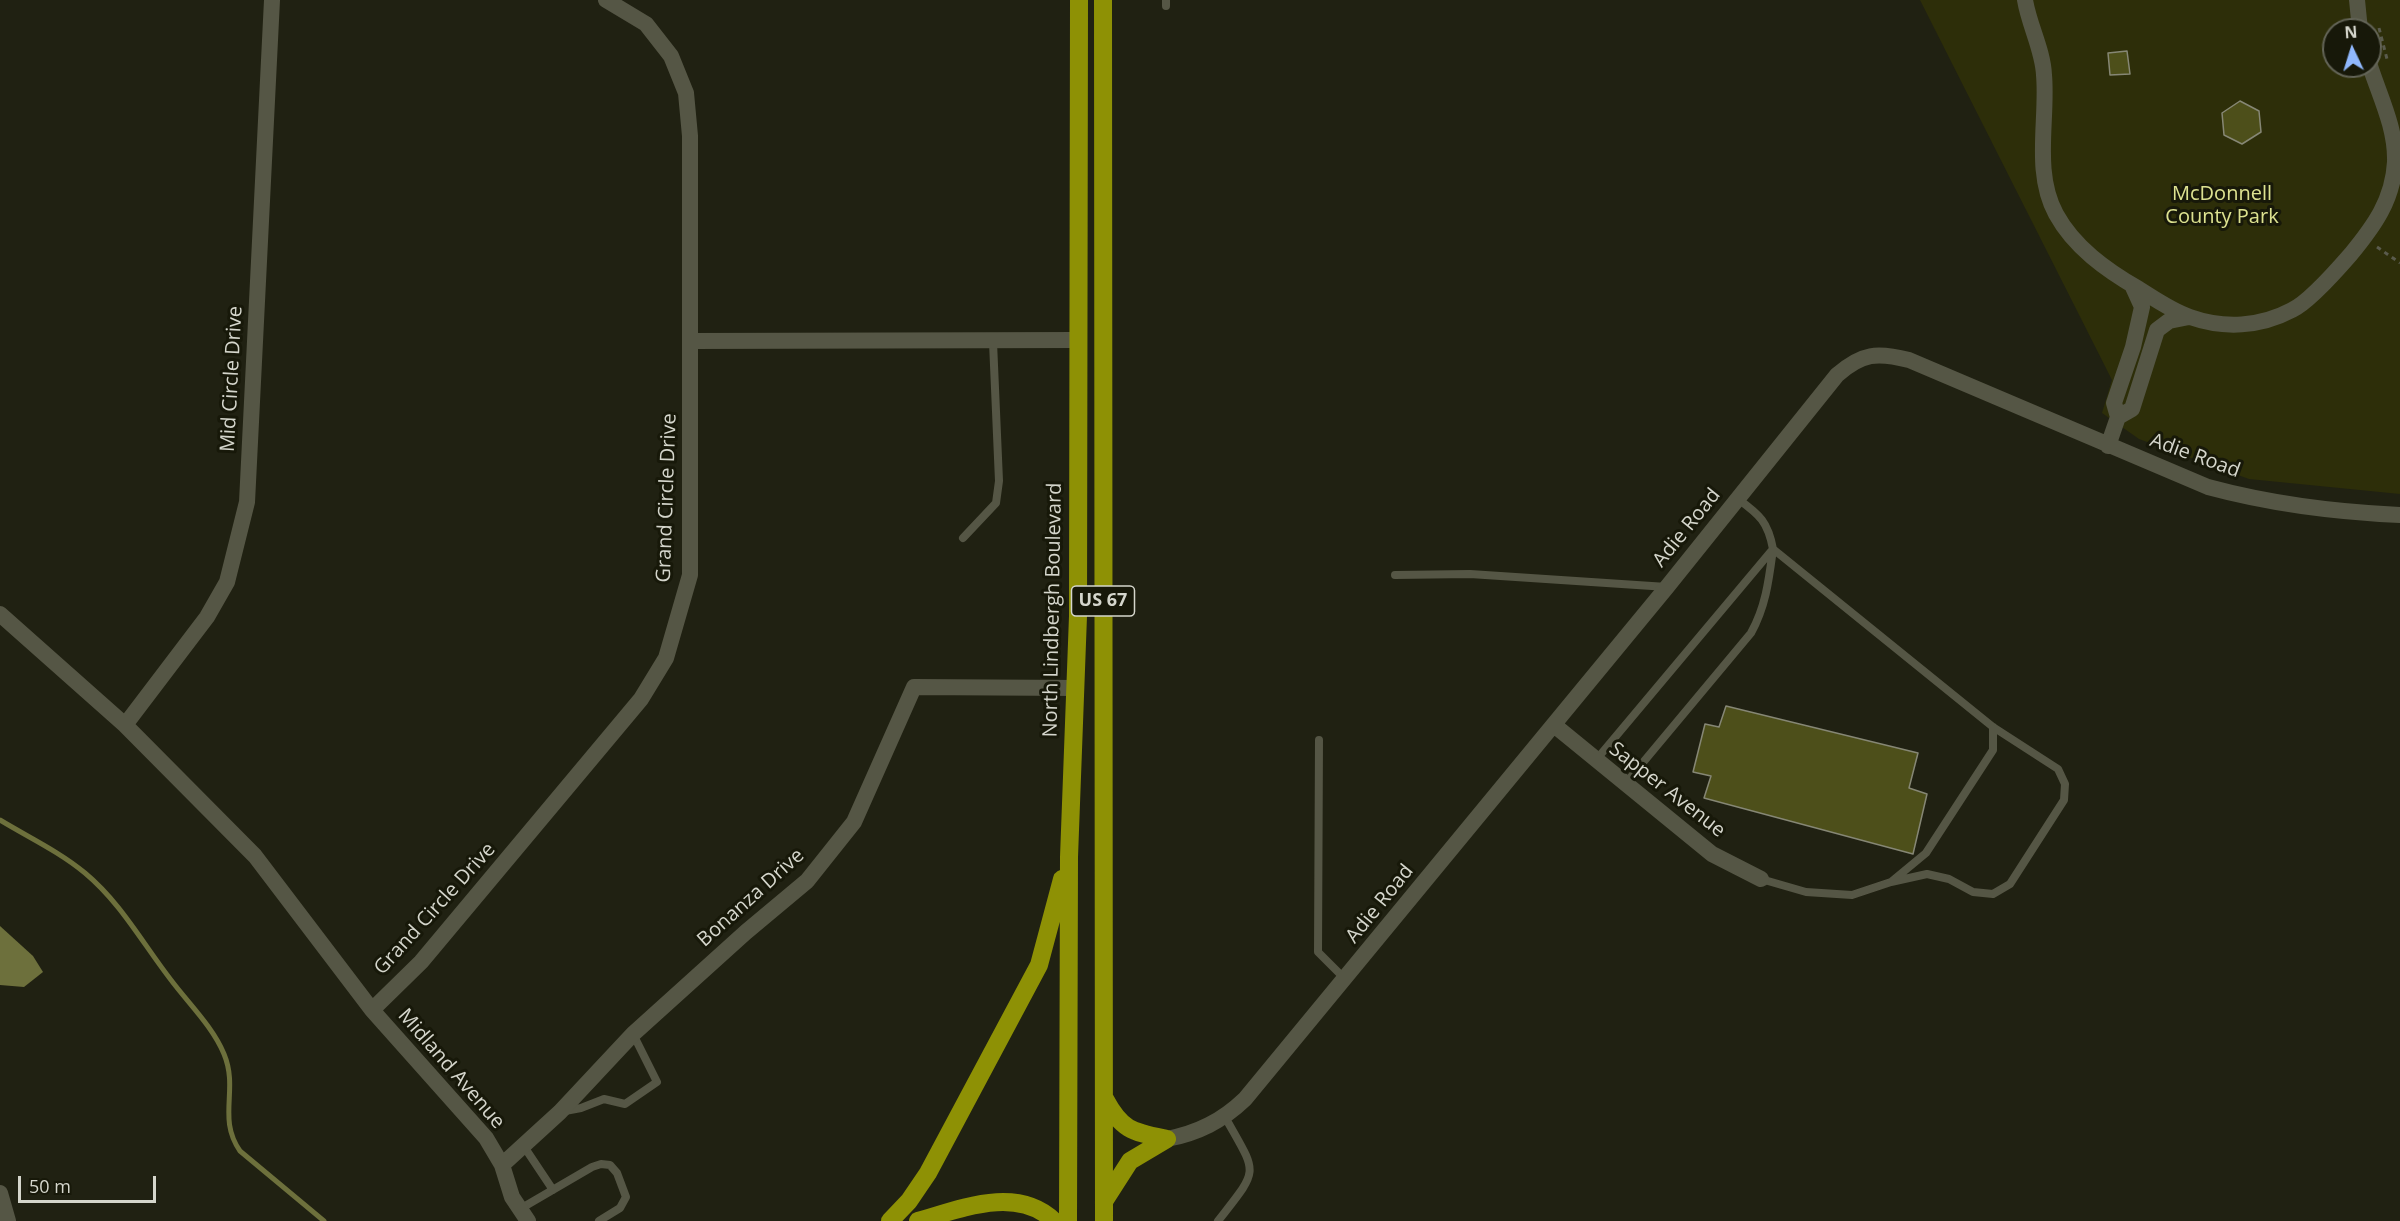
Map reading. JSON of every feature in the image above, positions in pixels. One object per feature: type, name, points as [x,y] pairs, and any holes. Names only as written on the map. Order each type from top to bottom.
[{"type":"highway","name":"North Lindbergh Boulevard","points":[[1068,1221],[1069,857],[1076,688],[1079,0]]},
{"type":"highway","name":"US 67","points":[[1103,0],[1104,1221]]},
{"type":"highway","points":[[890,1221],[909,1202],[928,1173],[1039,964],[1069,857]]},
{"type":"highway","points":[[1104,1095],[1115,1117],[1130,1131],[1167,1139]]},
{"type":"highway","points":[[1104,1202],[1130,1161],[1167,1139]]},
{"type":"highway","points":[[918,1221],[972,1206],[1003,1202],[1028,1204],[1045,1212],[1054,1221]]},
{"type":"street","name":"Mid Circle Drive","points":[[125,725],[207,617],[222,591],[246,502],[272,0]]},
{"type":"street","name":"Grand Circle Drive","points":[[0,614],[125,725],[255,856],[372,1010],[421,962],[581,774],[641,699],[666,658],[690,575],[692,341],[689,308],[690,136],[686,93],[671,56],[660,40],[646,24],[606,0]]},
{"type":"street","points":[[2025,0],[2028,21],[2044,72],[2043,164],[2055,213],[2080,247],[2110,272],[2189,317],[2234,325],[2259,322],[2293,310],[2336,271],[2379,218],[2391,185],[2395,149],[2391,128],[2374,78]]},
{"type":"street","points":[[2357,0],[2359,18]]},
{"type":"street","points":[[2108,446],[2118,417],[2114,403],[2133,347],[2142,307],[2132,285]]},
{"type":"street","points":[[2118,417],[2132,409],[2157,330],[2169,321],[2189,317]]},
{"type":"street","points":[[692,341],[1078,340]]},
{"type":"street","name":"Adie Road","points":[[1167,1139],[1200,1132],[1225,1117],[1245,1099],[1667,587],[1837,375],[1859,358],[1876,354],[1909,360],[2208,487],[2254,499],[2350,513],[2400,515]]},
{"type":"street","name":"Bonanza Drive","points":[[502,1165],[560,1112],[633,1034],[746,932],[807,881],[854,822],[914,687],[1076,688]]},
{"type":"street","name":"Sapper Avenue","points":[[1554,725],[1712,854],[1761,879]]},
{"type":"street","name":"Midland Avenue","points":[[372,1010],[486,1138],[502,1165],[512,1197],[524,1215]]},
{"type":"street","points":[[0,1193],[8,1221]]},
{"type":"lane","points":[[963,538],[996,503],[999,482],[993,342]]},
{"type":"lane","points":[[1625,784],[1750,633],[1764,603],[1773,549],[1769,528],[1757,513],[1738,499]]},
{"type":"lane","points":[[1761,879],[1806,892],[1852,896],[1891,882],[1927,874],[1949,879],[1973,892],[1993,894],[2010,884],[2064,800],[2065,784],[2058,769],[1993,727],[1773,549]]},
{"type":"lane","points":[[1596,760],[1773,549]]},
{"type":"lane","points":[[1395,575],[1470,574],[1667,587]]},
{"type":"lane","points":[[1891,882],[1926,853],[1993,750],[1993,727]]},
{"type":"lane","points":[[1319,740],[1318,952],[1345,979]]},
{"type":"lane","points":[[560,1112],[581,1108],[604,1099],[626,1104],[657,1082],[633,1034]]},
{"type":"lane","points":[[1218,1221],[1247,1184],[1251,1174],[1251,1162],[1225,1117]]},
{"type":"lane","points":[[523,1145],[553,1190]]},
{"type":"lane","points":[[524,1215],[553,1190],[592,1167],[610,1165],[617,1173],[626,1197],[620,1208],[599,1221]]},
{"type":"path","points":[[2382,41],[2389,67]]},
{"type":"path","points":[[2376,246],[2400,263]]},
{"type":"green space","name":"McDonnell County Park","points":[[1920,0],[2400,0],[2400,494],[2249,479],[2139,439],[2102,413],[2112,380]]},
{"type":"shaded area","points":[[0,926],[33,956],[43,972],[24,987],[0,985]]},
{"type":"building","points":[[2127,51],[2130,74],[2110,75],[2108,53]]},
{"type":"building","points":[[2240,101],[2259,111],[2261,132],[2242,144],[2224,135],[2222,113]]},
{"type":"building","points":[[1726,706],[1918,753],[1909,788],[1927,794],[1913,854],[1704,798],[1711,776],[1693,772],[1705,724],[1719,727]]},
{"type":"waterway","points":[[0,820],[55,851],[85,873],[110,897],[219,1044],[228,1067],[230,1080],[230,1127],[233,1139],[240,1151],[324,1221]]}]
